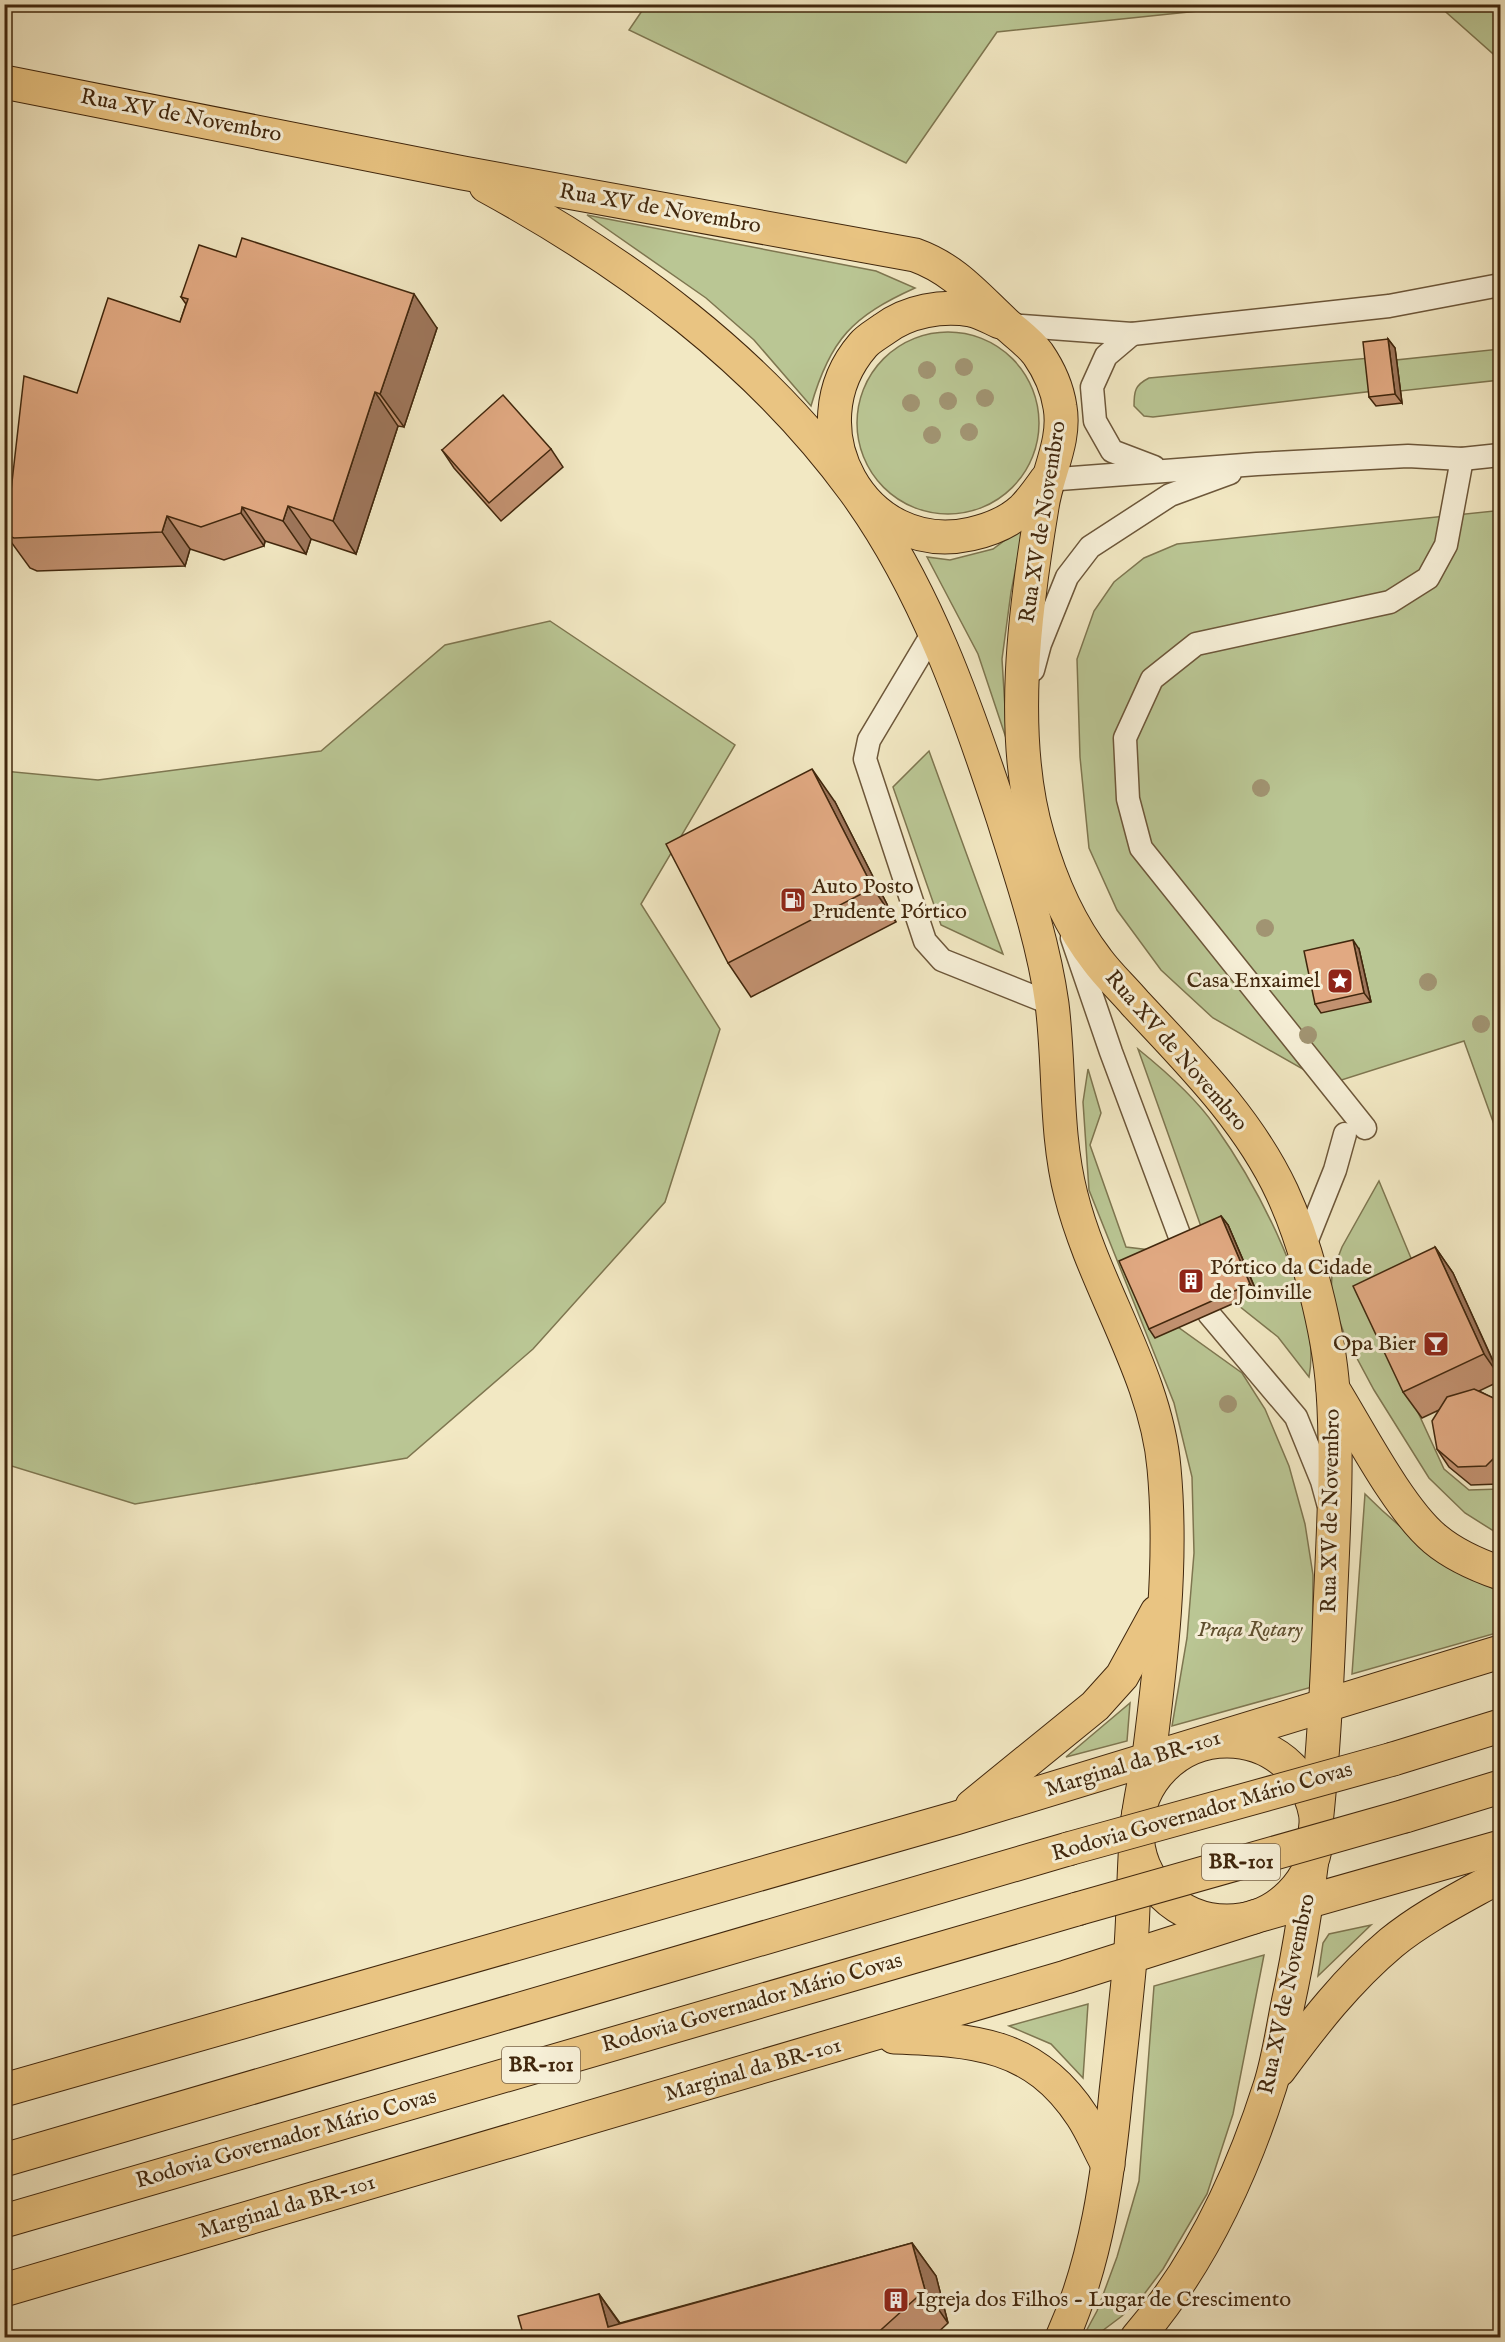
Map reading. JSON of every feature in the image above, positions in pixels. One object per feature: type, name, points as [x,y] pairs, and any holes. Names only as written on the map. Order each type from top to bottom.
[{"type":"main road","name":"Rua XV de Novembro","points":[[4,82],[463,173],[915,255],[937,263],[962,281],[1034,348],[1053,378],[1062,413],[1059,448],[1046,480],[1024,633],[1023,709],[1026,775],[1036,832],[1056,890],[1095,959],[1201,1074],[1258,1146],[1284,1195],[1303,1250],[1321,1316],[1333,1389],[1333,1524],[1316,1846],[1272,2079],[1254,2134],[1213,2226],[1186,2273],[1137,2337]]},
{"type":"main road","name":"Rua XV de Novembro","points":[[463,173],[570,234],[687,315],[733,355],[788,412],[855,490],[902,566],[934,631],[971,724],[1022,876],[1041,944],[1052,1004],[1061,1144],[1070,1195],[1084,1238],[1138,1371],[1153,1416],[1164,1461],[1167,1591],[1148,1759],[1137,1821],[1130,1957],[1108,2165],[1086,2276],[1062,2337]]},
{"type":"main road","points":[[1008,325],[972,310],[932,309],[895,321],[863,344],[842,377],[833,416],[838,455],[855,490],[882,517],[916,533],[953,538],[990,530],[1022,510],[1046,480]]},
{"type":"main road","points":[[1333,1389],[1400,1498],[1434,1538],[1471,1563],[1500,1573]]},
{"type":"main road","points":[[956,1818],[1095,1706],[1122,1676],[1167,1591]]},
{"type":"main road","name":"Marginal da BR-101","points":[[4,2090],[956,1818],[1500,1652]]},
{"type":"main road","name":"Rodovia Governador Mário Covas","points":[[4,2160],[1068,1849],[1393,1759],[1500,1726]]},
{"type":"main road","points":[[1236,1741],[1264,1748],[1289,1765],[1306,1789],[1316,1816],[1316,1846],[1309,1869],[1296,1889],[1279,1905],[1257,1916],[1228,1921],[1198,1917],[1171,1902],[1150,1880],[1139,1852],[1137,1821],[1144,1794],[1159,1770],[1180,1753],[1207,1742],[1236,1741]]},
{"type":"main road","name":"Rodovia Governador Mário Covas","points":[[4,2221],[1500,1787]]},
{"type":"main road","name":"Marginal da BR-101","points":[[4,2290],[868,2036],[1257,1916],[1500,1847]]},
{"type":"main road","points":[[1272,2079],[1335,1997],[1369,1963],[1393,1942],[1436,1911],[1500,1876]]},
{"type":"main road","points":[[868,2036],[952,2039],[985,2044],[1014,2055],[1040,2070],[1066,2095],[1083,2117],[1108,2165]]},
{"type":"lane","points":[[1008,325],[1132,334],[1389,306],[1500,285]]},
{"type":"lane","points":[[1132,334],[1106,356],[1092,387],[1095,421],[1112,451],[1163,470]]},
{"type":"lane","points":[[1046,480],[1257,464],[1408,456],[1462,459],[1500,455]]},
{"type":"lane","points":[[1303,1250],[1335,1170],[1355,1131],[1141,848],[1128,799],[1125,738],[1152,679],[1196,644],[1390,602],[1428,578],[1446,545],[1462,459]]},
{"type":"lane","points":[[1023,709],[1040,644],[1066,577],[1090,547],[1170,495],[1257,464]]},
{"type":"lane","points":[[934,631],[869,740],[865,759],[925,941],[942,960],[1052,1004]]},
{"type":"lane","points":[[1056,890],[1111,1052],[1183,1245]]},
{"type":"lane","points":[[1209,1314],[1296,1417],[1322,1481],[1333,1524]]},
{"type":"green space","points":[[646,5],[1256,5],[997,32],[906,163],[629,30]]},
{"type":"green space","points":[[1438,5],[1500,5],[1500,60]]},
{"type":"green space","points":[[587,215],[876,271],[915,288],[875,309],[847,332],[827,363],[811,406],[754,340],[706,298]]},
{"type":"green space","points":[[948,332],[966,333],[983,339],[999,347],[1013,358],[1024,372],[1032,388],[1038,405],[1038,441],[1032,458],[1024,474],[1013,488],[999,499],[983,507],[966,513],[948,514],[930,513],[913,507],[897,499],[883,488],[872,474],[864,458],[858,441],[857,423],[858,405],[864,388],[872,372],[883,358],[897,347],[913,339],[930,333]]},
{"type":"green space","points":[[1500,349],[1500,380],[1400,391],[1396,360]]},
{"type":"green space","points":[[1370,358],[1374,391],[1153,417],[1144,416],[1134,406],[1136,389],[1149,378]]},
{"type":"green space","points":[[1494,511],[1500,547],[1500,1141],[1464,1041],[1329,1084],[1213,1018],[1161,970],[1117,910],[1089,848],[1080,757],[1077,659],[1094,611],[1114,582],[1144,558],[1177,544]]},
{"type":"green space","points":[[1024,526],[1011,592],[1002,659],[1007,741],[978,654],[927,557],[950,560],[993,549]]},
{"type":"green space","points":[[550,621],[735,745],[641,904],[720,1029],[665,1202],[533,1349],[407,1458],[135,1504],[5,1464],[4,771],[98,780],[321,751],[445,645]]},
{"type":"green space","points":[[929,751],[1003,954],[941,925],[893,787]]},
{"type":"green space","points":[[1138,1049],[1199,1105],[1231,1151],[1266,1212],[1283,1247],[1306,1316],[1311,1348],[1309,1377],[1278,1337],[1234,1302],[1257,1292],[1228,1225],[1204,1235]]},
{"type":"green space","name":"Praça Rotary","points":[[1088,1069],[1101,1113],[1090,1145],[1126,1247],[1159,1251],[1178,1327],[1242,1373],[1265,1409],[1289,1466],[1305,1524],[1313,1575],[1312,1687],[1172,1726],[1187,1638],[1194,1553],[1192,1477],[1174,1403],[1089,1190],[1083,1102]]},
{"type":"green space","points":[[1379,1181],[1423,1287],[1372,1312],[1444,1469],[1469,1490],[1500,1489],[1500,1535],[1465,1513],[1429,1478],[1374,1390],[1345,1336],[1331,1298],[1332,1273],[1342,1247]]},
{"type":"green space","points":[[1365,1494],[1429,1549],[1463,1572],[1500,1592],[1500,1632],[1352,1674]]},
{"type":"green space","points":[[1130,1703],[1127,1741],[1066,1757]]},
{"type":"green space","points":[[1371,1925],[1318,1976],[1323,1943],[1329,1934]]},
{"type":"green space","points":[[1264,1955],[1233,2114],[1207,2194],[1163,2269],[1145,2293],[1122,2316],[1094,2337],[1083,2337],[1097,2311],[1117,2257],[1139,2181],[1154,1986]]},
{"type":"green space","points":[[1088,2004],[1083,2078],[1051,2044],[1009,2026]]},
{"type":"building","points":[[242,238],[414,294],[380,394],[375,392],[333,521],[288,506],[283,521],[242,507],[241,513],[201,527],[167,516],[162,532],[14,538],[6,535],[24,376],[77,393],[108,298],[180,322],[188,299],[181,297],[199,245],[236,257]]},
{"type":"building","points":[[1388,339],[1395,394],[1369,397],[1363,342]]},
{"type":"building","points":[[503,395],[551,449],[489,503],[442,450]]},
{"type":"building","name":"Auto Posto Prudente Pórtico","points":[[812,769],[873,888],[728,963],[666,844]]},
{"type":"building","points":[[1353,940],[1364,993],[1315,1004],[1304,951]]},
{"type":"building","name":"Pórtico da Cidade de Joinville","points":[[1221,1216],[1250,1284],[1149,1329],[1119,1261]]},
{"type":"building","name":"Opa Bier","points":[[1435,1247],[1484,1354],[1403,1392],[1353,1286]]},
{"type":"building","points":[[1474,1389],[1500,1401],[1500,1452],[1486,1466],[1458,1467],[1437,1449],[1432,1421],[1447,1397]]},
{"type":"building","points":[[912,2243],[925,2290],[873,2337],[524,2337],[518,2316],[599,2294],[608,2327]]},
{"type":"place","name":"Auto Posto Prudente Pórtico","points":[[793,900]]},
{"type":"place","name":"Casa Enxaimel","points":[[1340,981]]},
{"type":"place","name":"Pórtico da Cidade de Joinville","points":[[1191,1281]]},
{"type":"place","name":"Opa Bier","points":[[1436,1344]]},
{"type":"place","name":"Igreja dos Filhos - Lugar de Crescimento","points":[[896,2300]]}]
